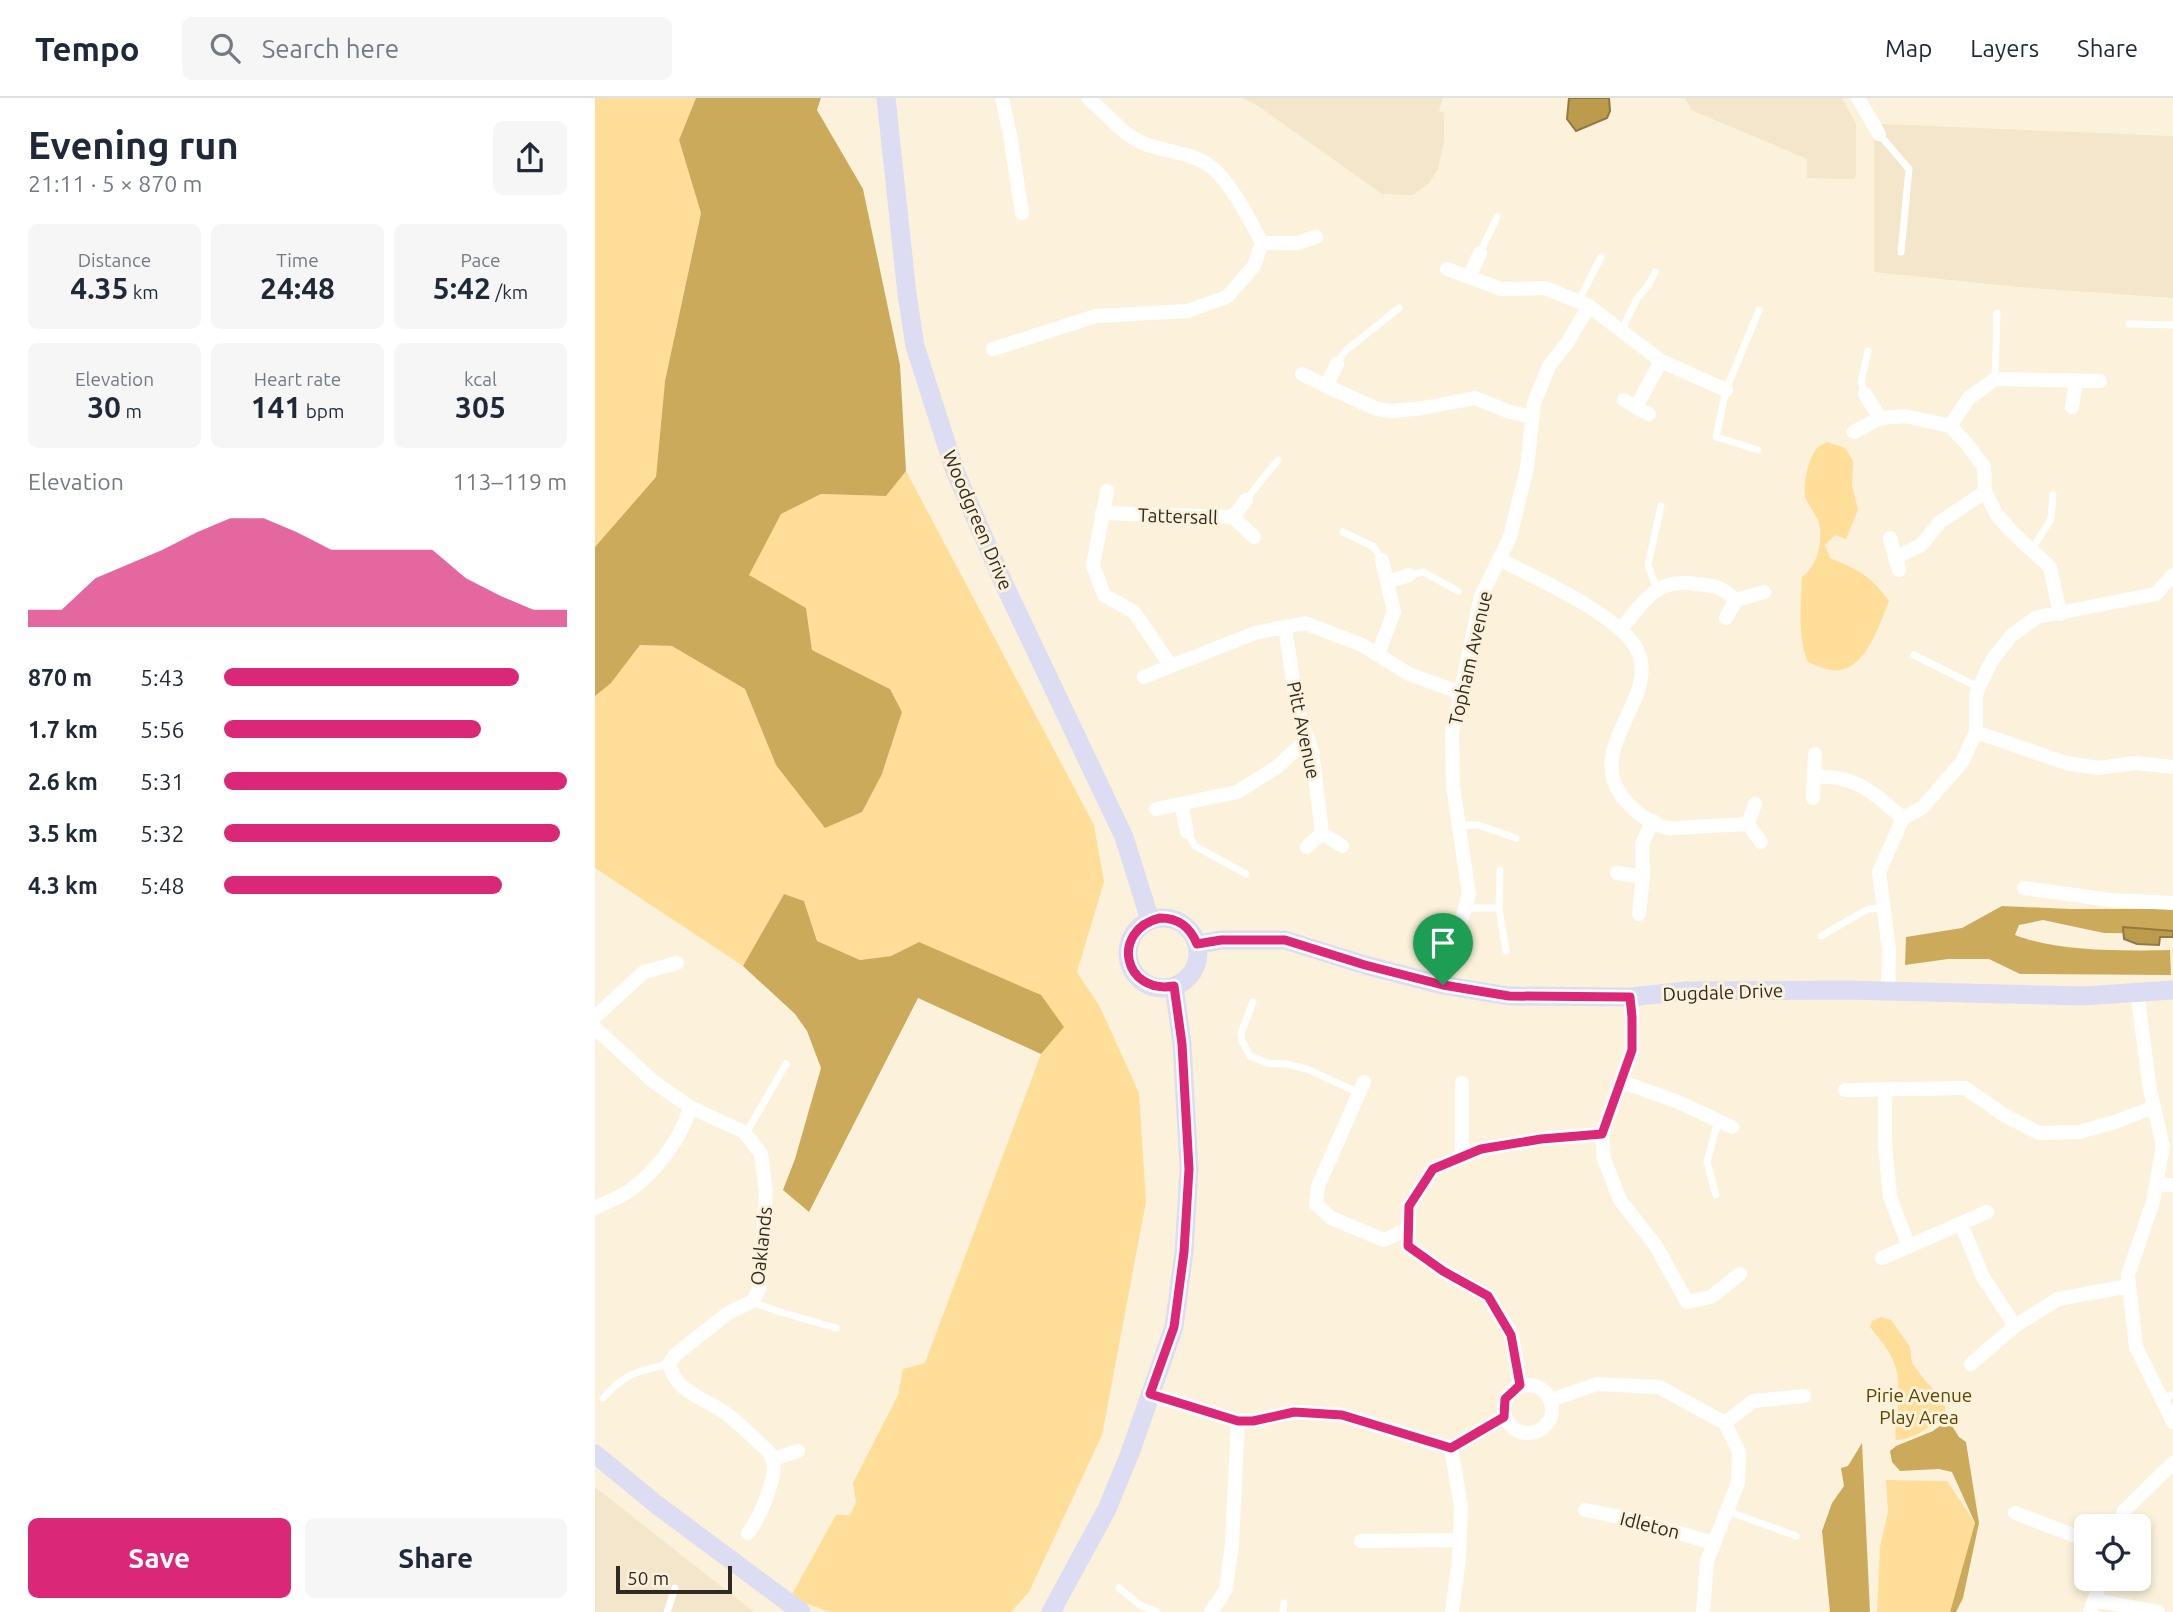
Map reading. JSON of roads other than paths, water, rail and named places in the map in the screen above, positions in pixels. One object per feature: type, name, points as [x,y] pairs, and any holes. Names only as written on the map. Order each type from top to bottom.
[{"type":"main road","name":"Woodgreen Drive","points":[[886,98],[915,345],[951,458],[1004,584],[1124,837],[1150,920]]},
{"type":"main road","points":[[1170,918],[1179,921],[1193,935],[1197,944],[1196,965],[1184,981],[1174,986],[1164,988],[1143,982],[1130,965],[1129,943],[1141,926],[1150,920],[1170,918]]},
{"type":"main road","name":"Dugdale Drive","points":[[1197,944],[1221,940],[1285,940],[1365,965],[1443,985],[1509,996],[1630,997],[1688,992],[1888,991],[2083,996],[2173,990]]},
{"type":"main road","points":[[1051,1612],[1107,1509],[1130,1453],[1174,1327],[1184,1252],[1189,1169],[1182,1044],[1174,986]]},
{"type":"main road","points":[[595,1454],[656,1505],[801,1612]]},
{"type":"street","points":[[993,349],[1096,316],[1187,311],[1227,297],[1254,266],[1262,243],[1234,194],[1210,166],[1181,153],[1146,145],[1121,131],[1088,98]]},
{"type":"street","points":[[1859,98],[1879,134]]},
{"type":"street","points":[[1005,99],[1022,213]]},
{"type":"street","points":[[1262,243],[1297,243],[1316,237]]},
{"type":"street","points":[[1469,277],[1480,253]]},
{"type":"street","points":[[1447,270],[1501,289],[1545,288],[1584,304],[1661,361],[1726,390]]},
{"type":"street","name":"Topham Avenue","points":[[1443,985],[1469,894],[1453,786],[1452,733],[1481,596],[1510,537],[1527,468],[1534,403],[1549,366],[1567,343],[1584,304]]},
{"type":"street","points":[[1636,407],[1661,361]]},
{"type":"street","points":[[1326,386],[1336,364]]},
{"type":"street","points":[[1302,374],[1377,409],[1391,411],[1423,408],[1475,398],[1510,412],[1532,417]]},
{"type":"street","points":[[1950,426],[1969,398],[1995,379],[2100,381]]},
{"type":"street","points":[[2072,407],[2076,381]]},
{"type":"street","points":[[1865,394],[1880,418]]},
{"type":"street","points":[[1854,432],[1880,418],[1905,415],[1950,426],[1967,443],[1984,467],[1985,492],[1997,515],[2050,566],[2060,614]]},
{"type":"street","points":[[1107,491],[1093,565],[1104,595],[1134,611],[1171,666]]},
{"type":"street","points":[[1890,538],[1897,564],[1921,545],[1940,522],[1985,492]]},
{"type":"street","name":"Tattersall","points":[[1101,513],[1233,517],[1246,500]]},
{"type":"street","points":[[1233,517],[1254,537]]},
{"type":"street","points":[[1378,654],[1394,611],[1382,559]]},
{"type":"street","points":[[1499,559],[1571,595],[1621,629],[1639,653],[1641,669],[1637,690],[1611,755],[1614,785],[1632,811],[1668,828],[1748,824]]},
{"type":"street","points":[[1387,582],[1409,575]]},
{"type":"street","points":[[1888,991],[1889,950],[1879,872],[1903,818],[1922,808],[1962,762],[1976,732],[1976,695],[1992,660],[2011,636],[2037,617],[2156,594],[2173,575]]},
{"type":"street","points":[[1621,629],[1651,593],[1666,584],[1681,582],[1719,587],[1736,600]]},
{"type":"street","points":[[1726,618],[1736,600],[1764,592]]},
{"type":"street","points":[[1144,677],[1255,633],[1305,623],[1362,645],[1409,674],[1461,693]]},
{"type":"street","name":"Pitt Avenue","points":[[1285,627],[1297,708],[1312,751],[1322,833]]},
{"type":"street","points":[[1976,732],[2066,763],[2098,768],[2135,763],[2173,767]]},
{"type":"street","points":[[1156,809],[1237,792],[1277,767],[1308,738]]},
{"type":"street","points":[[1814,798],[1815,754]]},
{"type":"street","points":[[1815,776],[1840,776],[1865,786],[1903,818]]},
{"type":"street","points":[[1181,804],[1187,832]]},
{"type":"street","points":[[1748,824],[1755,804]]},
{"type":"street","points":[[1639,914],[1643,877],[1642,844],[1653,821]]},
{"type":"street","points":[[1748,824],[1761,842]]},
{"type":"street","points":[[1307,846],[1322,833],[1342,846]]},
{"type":"street","points":[[1617,873],[1643,877]]},
{"type":"street","points":[[2024,888],[2111,900],[2173,903]]},
{"type":"street","points":[[595,1017],[644,972],[677,963]]},
{"type":"street","points":[[2137,992],[2154,1107],[2163,1146],[2153,1202],[2128,1275],[2136,1347],[2167,1397],[2173,1422]]},
{"type":"street","points":[[1630,997],[1632,1050],[1602,1134],[1604,1159],[1620,1200],[1656,1246],[1688,1302],[1711,1297],[1739,1274]]},
{"type":"street","points":[[595,1028],[688,1114],[746,1134]]},
{"type":"street","points":[[1622,1082],[1676,1101],[1732,1128]]},
{"type":"street","points":[[1462,1083],[1462,1157]]},
{"type":"street","points":[[1362,1088],[1318,1186],[1315,1204],[1331,1219],[1384,1240],[1408,1229]]},
{"type":"street","points":[[1845,1090],[1965,1088],[2004,1115],[2039,1133],[2079,1132],[2154,1107]]},
{"type":"street","points":[[1885,1090],[1885,1143],[1890,1197],[1909,1247]]},
{"type":"street","points":[[595,1208],[629,1191],[645,1177],[671,1147],[688,1114]]},
{"type":"street","name":"Oaklands","points":[[669,1364],[675,1355],[728,1313],[752,1302],[759,1289],[767,1192],[761,1154],[746,1134]]},
{"type":"street","points":[[1520,1385],[1511,1335],[1488,1296],[1443,1271],[1408,1246],[1409,1206],[1433,1169],[1481,1149],[1541,1139],[1602,1134]]},
{"type":"street","points":[[2156,1185],[2173,1185]]},
{"type":"street","points":[[1882,1258],[1987,1213]]},
{"type":"street","points":[[1961,1224],[1983,1277],[2015,1326]]},
{"type":"street","points":[[1971,1364],[2015,1326],[2058,1299],[2129,1286]]},
{"type":"street","points":[[669,1364],[672,1376],[684,1389],[697,1399],[722,1410],[768,1451],[773,1459],[774,1467],[764,1500],[755,1524],[748,1533]]},
{"type":"street","points":[[1551,1400],[1597,1384],[1659,1387],[1725,1423],[1739,1452],[1738,1483],[1707,1561],[1703,1612]]},
{"type":"street","points":[[1520,1385],[1538,1387],[1551,1400],[1551,1420],[1537,1433],[1517,1432],[1504,1417],[1505,1399],[1520,1385]]},
{"type":"street","points":[[1150,1394],[1238,1421],[1253,1421],[1294,1412],[1342,1415],[1451,1448],[1504,1417]]},
{"type":"street","points":[[1725,1423],[1753,1401],[1804,1396]]},
{"type":"street","points":[[1211,1612],[1226,1589],[1232,1544],[1238,1421]]},
{"type":"street","points":[[1451,1448],[1461,1507],[1452,1612]]},
{"type":"street","points":[[773,1459],[798,1451]]},
{"type":"street","points":[[2123,1514],[2173,1462]]},
{"type":"street","name":"Idleton","points":[[1585,1510],[1630,1519],[1714,1543]]},
{"type":"street","points":[[2015,1513],[2074,1535]]},
{"type":"street","points":[[1361,1541],[1460,1540]]},
{"type":"street","points":[[2092,1606],[2158,1612]]},
{"type":"lane","points":[[1879,134],[1909,169],[1901,251]]},
{"type":"lane","points":[[1480,253],[1497,217]]},
{"type":"lane","points":[[1584,304],[1601,257]]},
{"type":"lane","points":[[1621,332],[1638,297],[1655,272]]},
{"type":"lane","points":[[1336,364],[1344,352],[1399,307]]},
{"type":"lane","points":[[1758,450],[1716,436],[1726,390],[1759,310]]},
{"type":"lane","points":[[1995,379],[1997,313]]},
{"type":"lane","points":[[2129,324],[2173,326]]},
{"type":"lane","points":[[1865,394],[1861,383],[1868,351]]},
{"type":"lane","points":[[1246,500],[1278,460]]},
{"type":"lane","points":[[2032,549],[2051,519],[2053,495]]},
{"type":"lane","points":[[1657,590],[1648,565],[1661,506]]},
{"type":"lane","points":[[1343,532],[1374,547],[1382,559]]},
{"type":"lane","points":[[1409,575],[1423,572],[1458,591]]},
{"type":"lane","points":[[1914,655],[1979,687]]},
{"type":"lane","points":[[1459,825],[1478,825],[1517,838]]},
{"type":"lane","points":[[1187,832],[1195,846],[1246,874]]},
{"type":"lane","points":[[1500,870],[1499,908],[1506,951]]},
{"type":"lane","points":[[1465,908],[1499,908]]},
{"type":"lane","points":[[1821,936],[1868,909],[1883,908]]},
{"type":"lane","points":[[1253,1002],[1241,1033],[1250,1056],[1267,1063],[1307,1069],[1362,1088]]},
{"type":"lane","points":[[746,1134],[786,1064]]},
{"type":"lane","points":[[1716,1195],[1707,1162],[1718,1121]]},
{"type":"lane","points":[[752,1302],[836,1328]]},
{"type":"lane","points":[[603,1398],[617,1381],[632,1373],[669,1364]]},
{"type":"lane","points":[[1727,1511],[1796,1536]]},
{"type":"lane","points":[[667,1612],[675,1588]]},
{"type":"lane","points":[[1119,1588],[1140,1605],[1157,1612]]},
{"type":"park label","name":"Pirie Avenue Play Area","points":[[1919,1406]]}]
